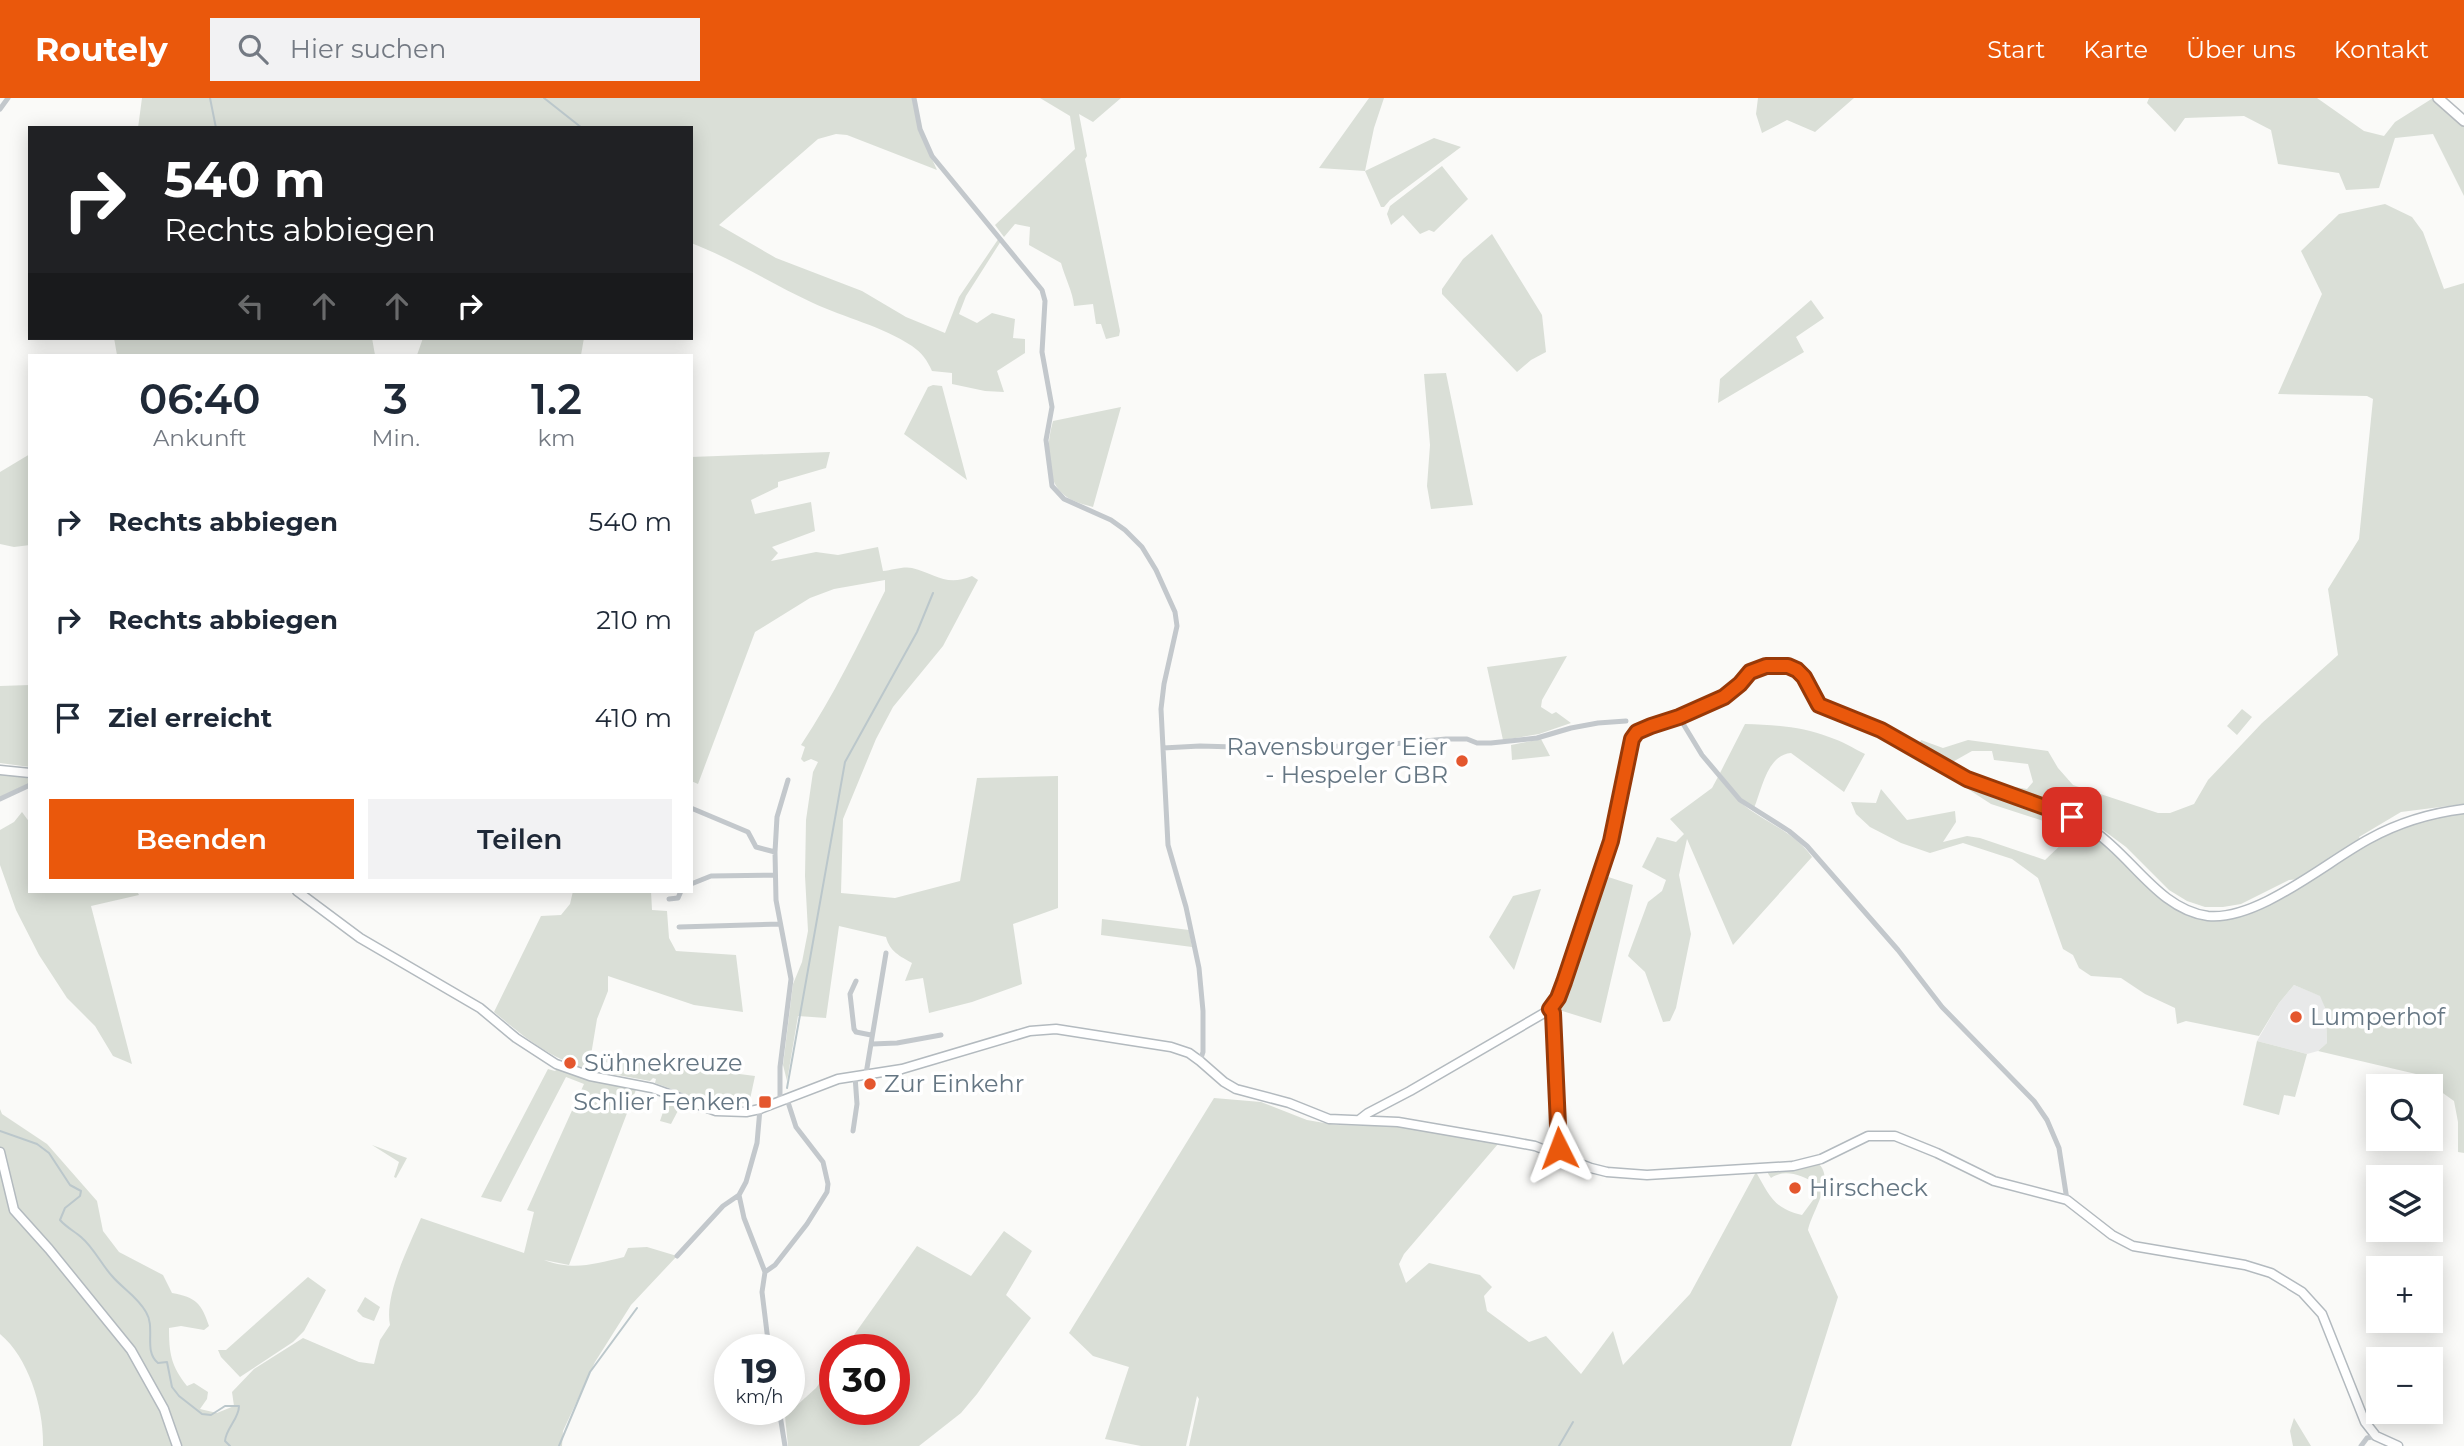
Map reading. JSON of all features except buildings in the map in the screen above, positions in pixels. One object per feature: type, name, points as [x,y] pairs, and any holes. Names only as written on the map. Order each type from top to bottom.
[{"type":"main road","points":[[2438,98],[2464,121]]},
{"type":"main road","points":[[1359,1120],[1550,1009],[1564,982],[1611,841],[1632,739],[1637,732],[1679,717],[1734,691],[1750,672],[1766,666],[1788,666],[1804,677],[1819,705],[1881,730],[1974,782],[2072,817],[2118,850],[2174,903],[2191,912],[2208,916],[2229,915],[2268,900],[2390,829],[2426,816],[2464,809]]},
{"type":"main road","points":[[0,769],[28,773]]},
{"type":"main road","points":[[299,893],[360,938],[480,1008],[516,1038],[556,1064],[590,1076],[648,1087],[716,1111],[760,1109],[838,1079],[902,1069],[1030,1031],[1056,1030],[1171,1047],[1189,1053],[1224,1082],[1250,1094],[1289,1103],[1329,1119],[1415,1124],[1535,1146],[1606,1172],[1647,1175],[1793,1166],[1821,1159],[1868,1136],[1895,1136],[1994,1181],[2067,1200],[2112,1236],[2133,1246],[2245,1265],[2271,1273],[2302,1292],[2317,1306],[2327,1324],[2365,1422],[2376,1436],[2398,1446]]},
{"type":"main road","points":[[0,1152],[14,1210],[131,1350],[164,1409],[177,1446]]},
{"type":"street","points":[[0,109],[8,98]]},
{"type":"street","points":[[914,98],[920,129],[932,156],[1042,290],[1045,301],[1042,352],[1052,407],[1046,440],[1052,486],[1064,499],[1111,520],[1142,547],[1156,569],[1175,612],[1177,626],[1161,709],[1168,845],[1186,907],[1199,968],[1203,1011],[1203,1052],[1200,1060]]},
{"type":"street","points":[[1679,717],[1702,755],[1740,800],[1790,831],[1807,846],[1891,942],[1942,1007],[2034,1101],[2047,1120],[2059,1148],[2067,1200]]},
{"type":"street","points":[[1163,748],[1382,745],[1446,739],[1491,743],[1537,738],[1598,723],[1626,721]]},
{"type":"street","points":[[765,1272],[791,1247],[827,1192],[828,1184],[823,1162],[796,1128],[783,1101],[780,1068],[791,978],[776,901],[775,852],[776,817],[788,780]]},
{"type":"street","points":[[0,799],[28,786]]},
{"type":"street","points":[[693,809],[748,832],[756,847],[775,852]]},
{"type":"street","points":[[693,883],[711,876],[775,875]]},
{"type":"street","points":[[669,899],[678,898],[680,893]]},
{"type":"street","points":[[679,926],[780,924]]},
{"type":"street","points":[[866,1074],[886,953]]},
{"type":"street","points":[[856,981],[850,994],[853,1028],[856,1032],[871,1035]]},
{"type":"street","points":[[1550,1009],[1553,1013],[1559,1134],[1559,1148],[1556,1153]]},
{"type":"street","points":[[872,1044],[897,1043],[941,1035]]},
{"type":"street","points":[[853,1131],[857,1104],[855,1076]]},
{"type":"street","points":[[677,1256],[723,1206],[739,1195],[746,1182],[757,1143],[760,1109]]},
{"type":"street","points":[[739,1195],[744,1219],[765,1272],[762,1292],[767,1334]]},
{"type":"street","points":[[2362,1443],[2365,1422]]},
{"type":"street","points":[[782,1425],[785,1446]]},
{"type":"street","points":[[2362,1443],[2376,1436]]},
{"type":"shaded area","points":[[142,98],[912,98],[919,131],[937,170],[847,135],[836,134],[818,139],[719,225],[776,258],[862,291],[906,317],[945,333],[959,297],[999,238],[1001,241],[966,296],[959,314],[977,323],[992,313],[1015,319],[1013,338],[1025,339],[1025,353],[997,371],[1004,392],[952,384],[952,373],[932,371],[921,354],[900,339],[813,303],[693,244],[693,126],[138,126]]},
{"type":"shaded area","points":[[1040,98],[1121,98],[1093,122],[1079,114],[1119,336],[1106,339],[1101,324],[1096,324],[1093,304],[1074,306],[1061,263],[1029,245],[1030,227],[1015,224],[1004,237],[995,225],[1075,149],[1070,116]]},
{"type":"shaded area","points":[[1369,98],[1384,98],[1374,128],[1365,171],[1319,168]]},
{"type":"shaded area","points":[[1758,98],[1854,98],[1815,132],[1787,120],[1762,133],[1756,114]]},
{"type":"shaded area","points":[[2149,98],[2317,98],[2364,131],[2384,136],[2395,122],[2433,98],[2464,121],[2464,196],[2433,134],[2395,138],[2379,188],[2346,190],[2339,173],[2278,164],[2271,130],[2244,116],[2185,118],[2175,132],[2147,103]]},
{"type":"shaded area","points":[[1434,138],[1461,147],[1384,207],[1381,207],[1365,171]]},
{"type":"shaded area","points":[[1442,166],[1468,199],[1434,232],[1429,230],[1420,234],[1403,215],[1391,225],[1387,214],[1390,206]]},
{"type":"shaded area","points":[[2385,204],[2412,217],[2423,232],[2444,289],[2464,283],[2464,804],[2401,812],[2359,837],[2364,846],[2412,825],[2464,813],[2464,1153],[2458,1152],[2458,1122],[2454,1101],[2443,1093],[2443,1074],[2416,1074],[2318,1051],[2327,1043],[2326,1010],[2320,996],[2294,985],[2279,1003],[2259,1036],[2186,1021],[2177,1024],[2175,1008],[2145,994],[2121,978],[2091,976],[2079,968],[2073,955],[2063,949],[2038,878],[2012,859],[1963,843],[1930,853],[1901,843],[1870,827],[1856,814],[1851,802],[1876,803],[1881,789],[1907,820],[1955,811],[1956,822],[1943,842],[1967,836],[1980,838],[2045,860],[2066,840],[2056,825],[1991,804],[1954,780],[2022,800],[2056,813],[2085,829],[2119,854],[2173,906],[2187,915],[2203,919],[2220,920],[2249,913],[2311,878],[2289,880],[2241,904],[2205,907],[2187,901],[2169,890],[2126,847],[2080,813],[2011,790],[2015,787],[2027,789],[2033,782],[2028,764],[1994,760],[1992,751],[1972,751],[1949,764],[1918,746],[1921,740],[1943,748],[1968,740],[2048,751],[2073,785],[2158,813],[2170,813],[2194,804],[2208,780],[2262,723],[2338,655],[2328,589],[2359,539],[2373,399],[2367,396],[2278,394],[2322,294],[2301,251],[2339,214]]},
{"type":"shaded area","points":[[1492,234],[1542,315],[1546,352],[1517,372],[1442,294],[1442,289],[1463,259]]},
{"type":"shaded area","points":[[1811,300],[1824,318],[1796,337],[1804,352],[1718,403],[1720,379]]},
{"type":"shaded area","points":[[114,340],[372,340],[375,354],[117,354]]},
{"type":"shaded area","points":[[422,340],[584,340],[581,354],[417,354]]},
{"type":"shaded area","points":[[1446,373],[1473,505],[1431,509],[1427,486],[1430,445],[1424,374]]},
{"type":"shaded area","points":[[942,386],[967,480],[904,434],[928,387]]},
{"type":"shaded area","points":[[1121,407],[1093,507],[1072,500],[1063,494],[1051,475],[1048,453],[1053,421]]},
{"type":"shaded area","points":[[830,452],[826,468],[778,482],[778,487],[751,500],[755,514],[811,502],[815,531],[772,547],[778,553],[771,561],[816,552],[838,555],[878,547],[883,571],[909,568],[948,580],[972,576],[978,580],[943,646],[893,707],[876,739],[843,819],[841,893],[895,898],[960,881],[977,778],[1058,776],[1058,908],[1013,924],[1022,984],[972,1002],[929,1013],[923,978],[905,981],[912,963],[893,950],[886,937],[839,926],[826,1018],[798,1016],[787,1081],[783,1065],[793,984],[802,962],[808,931],[806,820],[813,772],[818,762],[811,759],[804,762],[801,759],[805,747],[801,745],[855,650],[885,591],[885,580],[834,589],[810,598],[755,632],[698,784],[693,782],[693,457]]},
{"type":"shaded area","points":[[28,455],[28,545],[14,547],[0,544],[0,472]]},
{"type":"shaded area","points":[[1567,656],[1542,700],[1541,707],[1552,714],[1556,712],[1571,723],[1539,734],[1503,740],[1487,667]]},
{"type":"shaded area","points":[[28,685],[28,767],[0,763],[0,686]]},
{"type":"shaded area","points":[[2242,709],[2252,717],[2237,735],[2227,726]]},
{"type":"shaded area","points":[[1745,724],[1809,730],[1838,740],[1865,754],[1844,792],[1791,753],[1783,755],[1766,774],[1754,808],[1741,799],[1720,773]]},
{"type":"shaded area","points":[[1541,739],[1550,756],[1512,760],[1511,745]]},
{"type":"shaded area","points":[[0,772],[28,778],[28,784],[0,797]]},
{"type":"shaded area","points":[[1719,775],[1740,802],[1787,833],[1812,857],[1733,945],[1687,839],[1679,875],[1691,934],[1676,1008],[1670,1021],[1663,1022],[1645,972],[1628,956],[1648,902],[1662,891],[1666,880],[1642,867],[1657,837],[1676,842],[1684,834],[1670,819],[1712,788]]},
{"type":"shaded area","points":[[22,812],[28,820],[28,893],[139,895],[91,906],[132,1064],[113,1056],[95,1026],[67,998],[39,955],[16,910],[0,865],[0,830],[14,822]]},
{"type":"shaded area","points":[[1602,875],[1633,885],[1601,1023],[1556,1009]]},
{"type":"shaded area","points":[[1541,889],[1514,970],[1489,937],[1513,896]]},
{"type":"shaded area","points":[[573,893],[651,893],[652,910],[667,911],[669,938],[676,951],[736,955],[743,1012],[694,1005],[608,976],[608,991],[597,1019],[591,1055],[595,1056],[589,1069],[550,1053],[494,1012],[541,916],[561,915],[570,904]]},
{"type":"shaded area","points":[[1102,919],[1189,930],[1192,947],[1101,935]]},
{"type":"shaded area","name":"Lumperhof","points":[[2294,985],[2321,996],[2326,1010],[2327,1043],[2318,1051],[2307,1054],[2257,1041],[2279,1003]]},
{"type":"shaded area","points":[[2257,1041],[2307,1054],[2295,1097],[2284,1095],[2279,1115],[2243,1105]]},
{"type":"shaded area","points":[[607,1057],[755,1076],[749,1104],[696,1098],[655,1083],[656,1079],[653,1078],[650,1081],[612,1074],[614,1065],[606,1062]]},
{"type":"shaded area","points":[[558,1068],[637,1087],[569,1265],[544,1260],[565,1265],[575,1266],[584,1265],[624,1257],[628,1248],[647,1247],[677,1256],[631,1305],[595,1362],[563,1431],[562,1446],[43,1446],[41,1416],[33,1385],[19,1356],[0,1334],[0,1109],[2,1114],[47,1144],[97,1201],[103,1231],[119,1252],[163,1275],[172,1293],[192,1299],[201,1307],[209,1326],[204,1330],[181,1326],[169,1328],[170,1352],[177,1372],[187,1386],[194,1383],[208,1392],[200,1409],[217,1413],[234,1406],[232,1392],[254,1369],[303,1338],[359,1362],[374,1364],[380,1340],[390,1325],[389,1313],[394,1285],[421,1218],[524,1253],[534,1212],[527,1210],[584,1084],[566,1077],[501,1202],[481,1197],[548,1069],[555,1071]]},
{"type":"shaded area","points":[[668,1097],[682,1103],[671,1124],[660,1121]]},
{"type":"shaded area","points":[[1214,1098],[1261,1102],[1307,1120],[1336,1125],[1402,1126],[1498,1144],[1404,1254],[1399,1264],[1406,1283],[1429,1263],[1480,1275],[1492,1287],[1484,1296],[1487,1311],[1529,1342],[1546,1336],[1581,1374],[1613,1331],[1623,1365],[1690,1294],[1756,1172],[1773,1200],[1785,1209],[1802,1215],[1816,1196],[1816,1183],[1788,1173],[1771,1178],[1767,1172],[1798,1169],[1818,1163],[1823,1170],[1824,1186],[1808,1230],[1838,1297],[1791,1446],[1189,1446],[1199,1399],[1197,1396],[1186,1446],[1141,1446],[1105,1439],[1129,1367],[1093,1356],[1069,1333]]},
{"type":"shaded area","points":[[372,1145],[407,1158],[396,1178],[394,1177],[399,1162]]},
{"type":"shaded area","points":[[1004,1231],[1032,1251],[1006,1295],[1031,1318],[961,1413],[919,1446],[788,1446],[786,1425],[805,1425],[805,1398],[819,1384],[819,1425],[910,1425],[910,1334],[855,1334],[917,1246],[971,1276]]},
{"type":"shaded area","points":[[308,1277],[326,1290],[304,1331],[293,1342],[240,1377],[218,1350],[226,1350]]},
{"type":"shaded area","points":[[365,1297],[380,1307],[374,1321],[363,1317],[357,1311]]},
{"type":"shaded area","points":[[2294,1418],[2311,1446],[2293,1446],[2290,1431]]},
{"type":"waterway","points":[[210,98],[216,126]]},
{"type":"waterway","points":[[544,98],[579,126]]},
{"type":"waterway","points":[[787,1088],[845,762],[917,632],[933,593]]},
{"type":"waterway","points":[[0,1131],[37,1144],[49,1153],[70,1185],[81,1191],[80,1196],[65,1208],[60,1220],[86,1241],[112,1276],[142,1306],[149,1318],[151,1352],[158,1363],[167,1362],[172,1387],[179,1396],[202,1414],[211,1415],[225,1406],[239,1406],[226,1436],[225,1441],[230,1446]]},
{"type":"waterway","points":[[559,1446],[590,1372],[637,1308]]},
{"type":"waterway","points":[[1559,1446],[1573,1422]]},
{"type":"place","name":"Ravensburger Eier - Hespeler GBR","points":[[1462,761]]},
{"type":"place","name":"Lumperhof","points":[[2296,1017]]},
{"type":"place","name":"Sühnekreuze","points":[[570,1063]]},
{"type":"place","name":"Zur Einkehr","points":[[870,1084]]},
{"type":"place","name":"Schlier Fenken","points":[[765,1102]]},
{"type":"place","name":"Hirscheck","points":[[1795,1188]]},
{"type":"route","points":[[1559,1148],[1553,1013],[1550,1009],[1564,982],[1611,841],[1628,748],[1637,732],[1724,697],[1734,691],[1750,672],[1766,666],[1788,666],[1804,677],[1819,705],[1881,730],[1967,779],[2072,817]]}]
